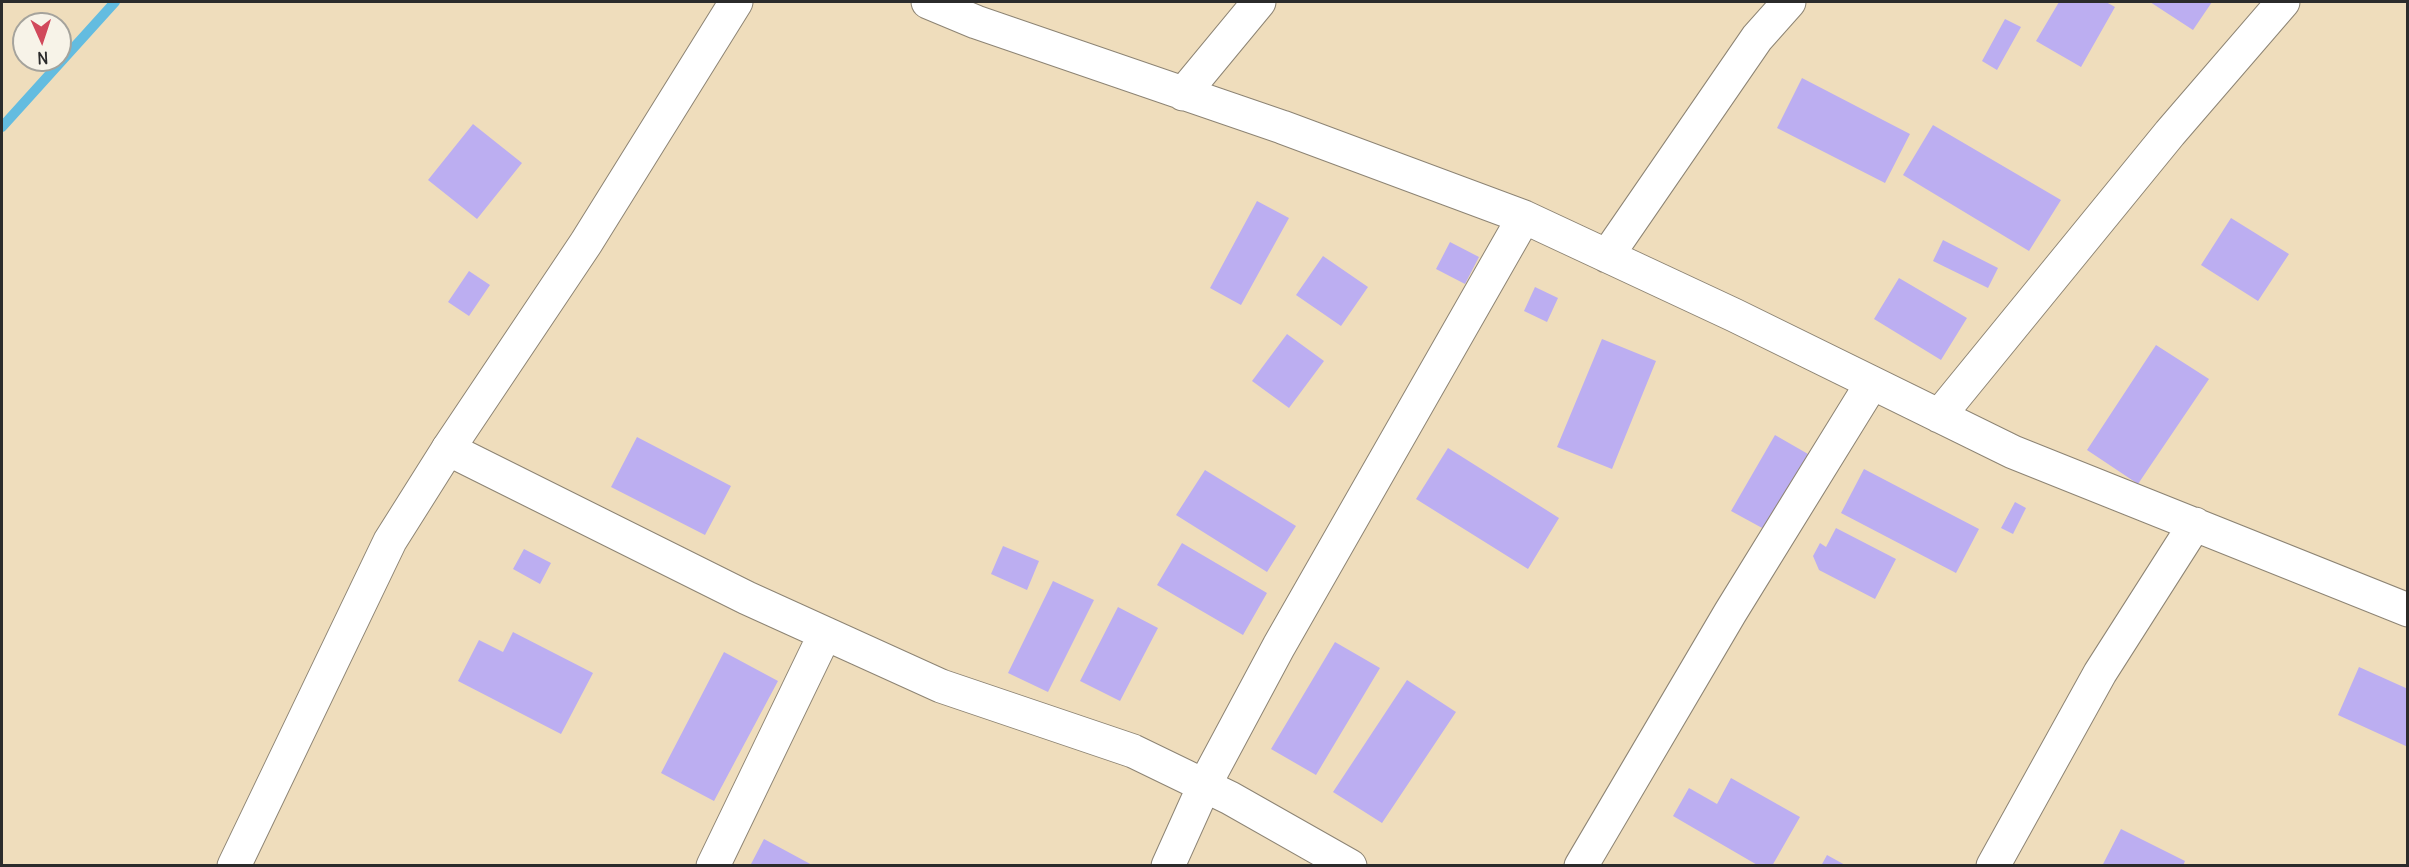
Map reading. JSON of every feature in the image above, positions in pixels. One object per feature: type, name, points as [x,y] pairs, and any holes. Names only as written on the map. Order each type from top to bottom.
[{"type":"street","points":[[234,866],[390,541],[448,449],[586,243],[736,2]]},
{"type":"street","points":[[928,2],[976,22],[1524,217],[1872,382],[2013,452],[2408,610]]},
{"type":"street","points":[[1183,94],[1259,2]]},
{"type":"street","points":[[1607,256],[1757,38],[1789,2]]},
{"type":"street","points":[[1939,416],[2170,133],[2283,2]]},
{"type":"street","points":[[1168,866],[1204,786],[1297,615],[1524,217]]},
{"type":"street","points":[[1581,866],[1730,613],[1872,382]]},
{"type":"street","points":[[448,449],[747,598],[941,686],[1132,751],[1204,786],[1350,866]]},
{"type":"street","points":[[1993,866],[2100,673],[2195,524]]},
{"type":"street","points":[[713,866],[825,634]]},
{"type":"building","points":[[2059,2],[2106,2],[2115,7],[2081,67],[2036,41]]},
{"type":"building","points":[[2150,2],[2212,2],[2193,30]]},
{"type":"building","points":[[2005,19],[2021,27],[1997,70],[1982,61]]},
{"type":"building","points":[[1802,78],[1910,134],[1885,183],[1777,128]]},
{"type":"building","points":[[473,124],[522,163],[477,219],[428,180]]},
{"type":"building","points":[[1933,125],[2061,200],[2029,251],[1903,175]]},
{"type":"building","points":[[1257,201],[1289,218],[1241,305],[1210,288]]},
{"type":"building","points":[[2231,218],[2289,254],[2258,301],[2201,265]]},
{"type":"building","points":[[1943,240],[1998,268],[1988,288],[1933,261]]},
{"type":"building","points":[[1450,242],[1479,257],[1465,284],[1436,269]]},
{"type":"building","points":[[1323,256],[1368,287],[1341,326],[1296,295]]},
{"type":"building","points":[[469,271],[490,285],[469,316],[448,302]]},
{"type":"building","points":[[1899,278],[1967,318],[1941,360],[1874,319]]},
{"type":"building","points":[[1535,287],[1558,298],[1547,322],[1524,311]]},
{"type":"building","points":[[1287,334],[1324,361],[1289,408],[1252,381]]},
{"type":"building","points":[[1602,339],[1656,361],[1612,469],[1557,447]]},
{"type":"building","points":[[2156,345],[2209,379],[2138,484],[2087,450]]},
{"type":"building","points":[[1775,435],[1808,454],[1764,529],[1731,511]]},
{"type":"building","points":[[637,437],[731,486],[705,535],[611,487]]},
{"type":"building","points":[[1448,448],[1559,518],[1528,569],[1416,499]]},
{"type":"building","points":[[1864,469],[1979,529],[1956,573],[1841,513]]},
{"type":"building","points":[[1205,470],[1296,526],[1267,572],[1176,515]]},
{"type":"building","points":[[2015,502],[2026,508],[2013,534],[2001,528]]},
{"type":"building","points":[[1836,528],[1896,559],[1875,599],[1819,570],[1813,556],[1820,543],[1826,547]]},
{"type":"building","points":[[1182,543],[1267,593],[1243,635],[1157,585]]},
{"type":"building","points":[[1003,546],[1039,561],[1027,590],[991,574]]},
{"type":"building","points":[[524,549],[551,563],[540,584],[513,569]]},
{"type":"building","points":[[1053,581],[1094,600],[1048,692],[1008,673]]},
{"type":"building","points":[[1118,607],[1158,628],[1120,701],[1080,681]]},
{"type":"building","points":[[513,632],[593,673],[561,734],[458,681],[479,640],[503,652]]},
{"type":"building","points":[[1335,642],[1380,668],[1316,775],[1271,749]]},
{"type":"building","points":[[724,652],[778,681],[714,801],[661,773]]},
{"type":"building","points":[[2359,667],[2408,689],[2408,747],[2338,715]]},
{"type":"building","points":[[1407,680],[1456,712],[1382,823],[1333,792]]},
{"type":"building","points":[[1731,778],[1800,817],[1772,866],[1759,866],[1673,816],[1689,788],[1717,804]]},
{"type":"building","points":[[2121,829],[2185,861],[2183,866],[2102,866]]},
{"type":"building","points":[[764,839],[814,866],[750,866]]},
{"type":"building","points":[[1827,855],[1847,866],[1821,866]]},
{"type":"waterway","points":[[2,127],[115,2]]}]
